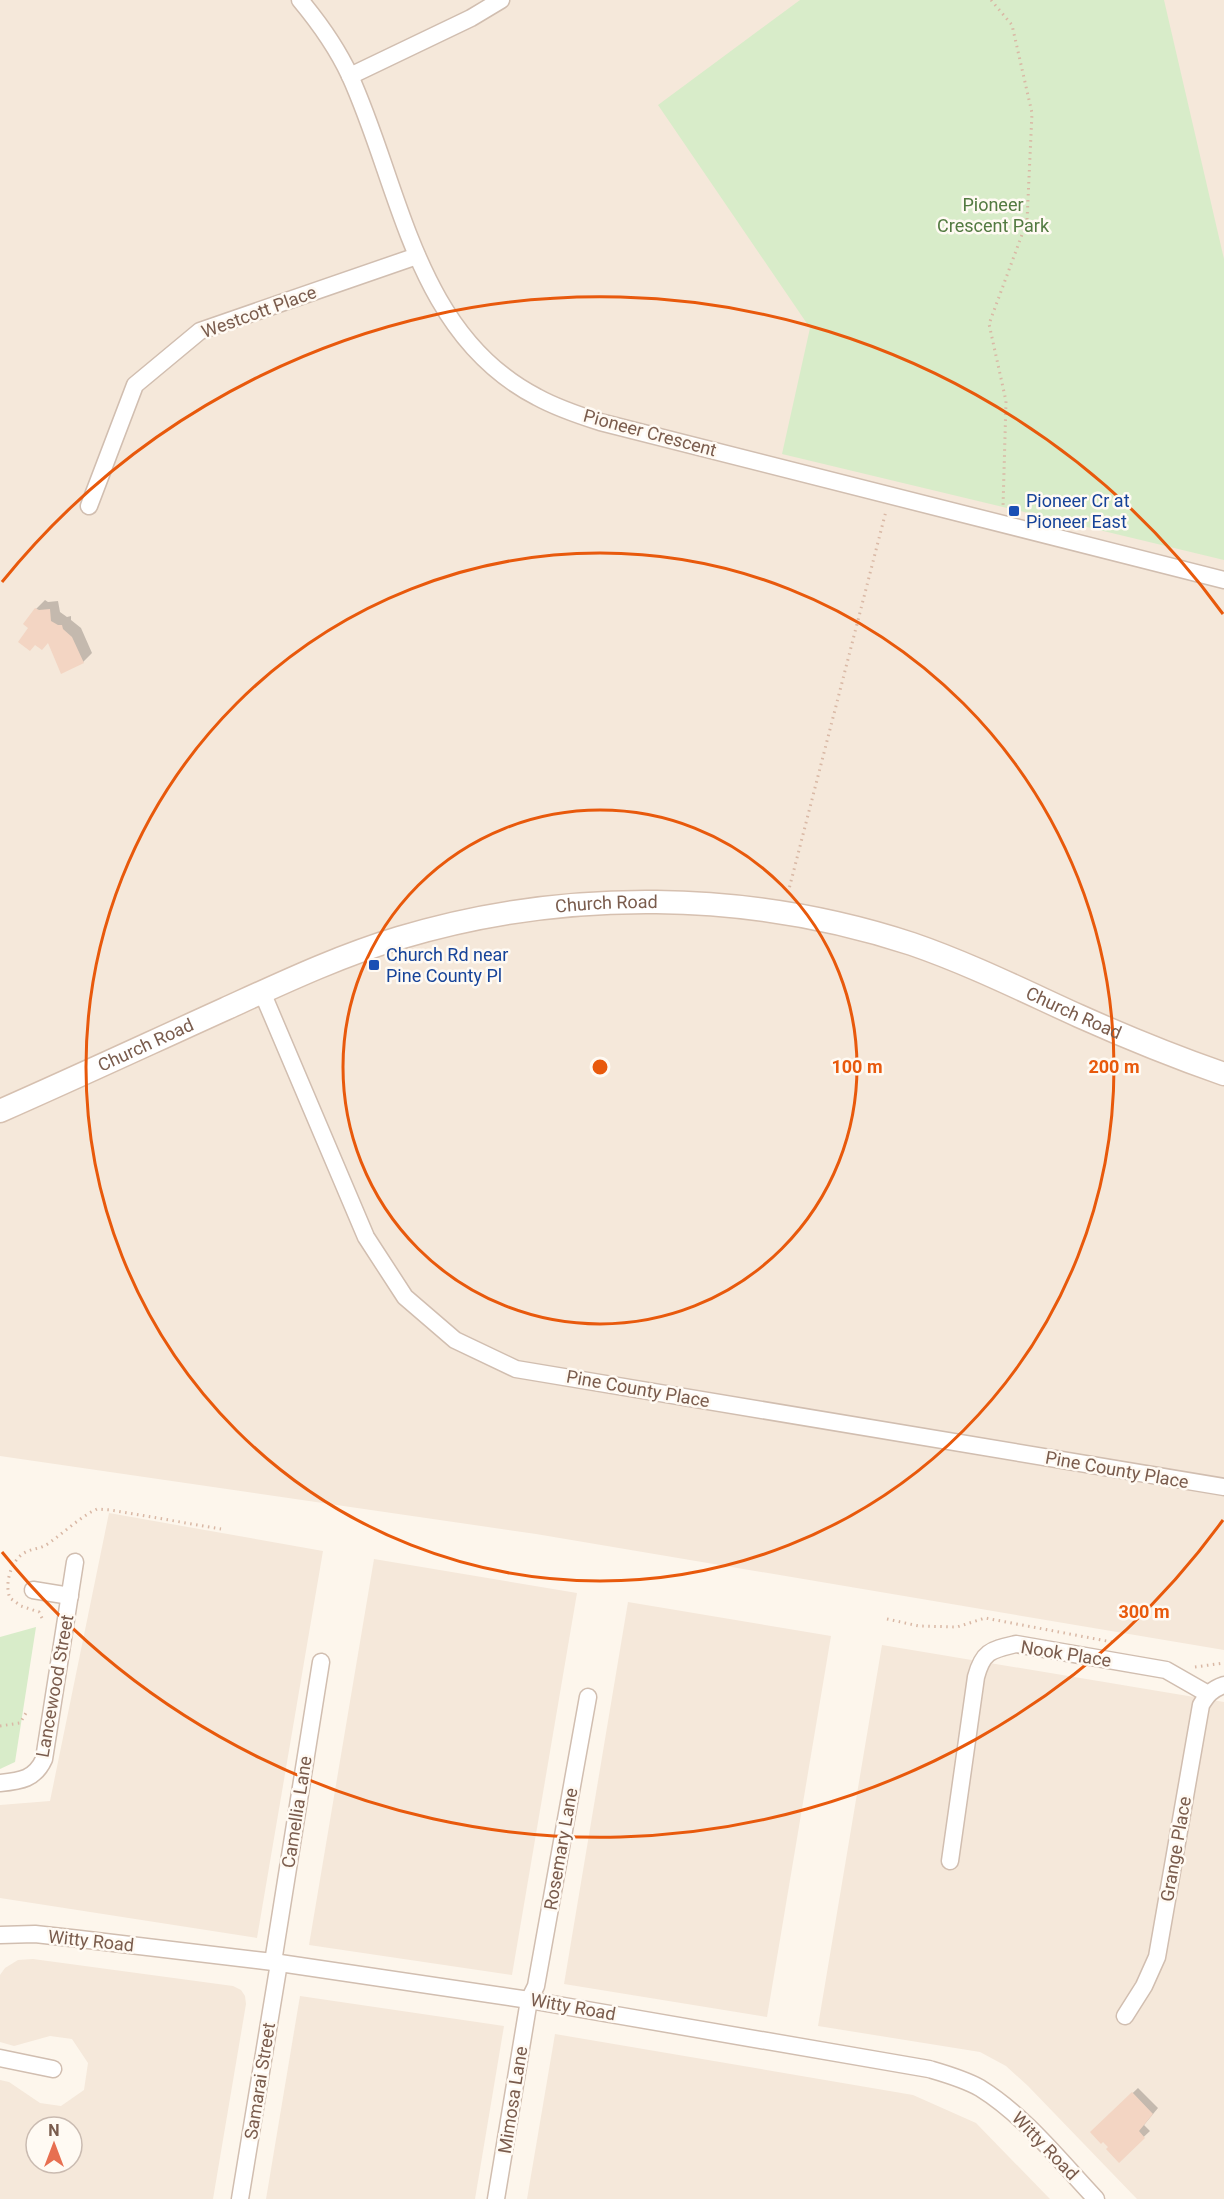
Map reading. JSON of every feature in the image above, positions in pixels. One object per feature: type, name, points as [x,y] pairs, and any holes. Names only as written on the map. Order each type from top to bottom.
[{"type":"main road","name":"Church Road","points":[[0,1110],[329,963],[398,938],[517,911],[582,904],[633,902],[734,907],[783,913],[843,925],[911,944],[1013,985],[1119,1034],[1224,1074]]},
{"type":"street","name":"Pioneer Crescent","points":[[300,0],[329,37],[350,76],[417,256],[441,306],[455,327],[490,365],[535,396],[566,411],[600,422],[1224,580]]},
{"type":"street","points":[[350,76],[471,18],[501,0]]},
{"type":"street","name":"Westcott Place","points":[[89,506],[135,385],[200,331],[417,256]]},
{"type":"street","name":"Pine County Place","points":[[262,992],[366,1237],[405,1297],[455,1340],[516,1369],[1224,1488]]},
{"type":"street","name":"Lancewood Street","points":[[0,1783],[27,1779],[34,1775],[44,1759],[75,1562]]},
{"type":"street","name":"Lancewood Street","points":[[33,1590],[70,1596]]},
{"type":"street","name":"Nook Place","points":[[950,1861],[976,1677],[981,1659],[996,1649],[1016,1644],[1166,1670],[1208,1694]]},
{"type":"street","name":"Camellia Lane","points":[[276,1962],[321,1662]]},
{"type":"street","points":[[1208,1694],[1224,1685]]},
{"type":"street","name":"Grange Place","points":[[1125,2016],[1144,1986],[1157,1957],[1198,1715],[1208,1694]]},
{"type":"street","name":"Rosemary Lane","points":[[530,2000],[536,1986],[588,1697]]},
{"type":"street","name":"Witty Road","points":[[0,1935],[35,1934],[276,1962],[530,2000],[890,2061],[953,2075],[979,2088],[1013,2112],[1096,2199]]},
{"type":"street","name":"Samarai Street","points":[[240,2199],[276,1962]]},
{"type":"street","name":"Mimosa Lane","points":[[496,2199],[530,2000]]},
{"type":"street","points":[[0,2058],[53,2069]]},
{"type":"path","points":[[991,0],[1012,25],[1032,113],[1027,221],[989,324],[1006,401],[1002,524]]},
{"type":"path","points":[[788,893],[890,495]]},
{"type":"path","points":[[42,1618],[39,1612],[21,1606],[10,1598],[8,1580],[13,1568],[20,1556],[46,1546],[97,1509],[221,1529]]},
{"type":"path","points":[[0,1726],[20,1723],[26,1713]]},
{"type":"shaded area","points":[[0,0],[1224,0],[1224,1650],[536,1534],[0,1456]]},
{"type":"shaded area","points":[[109,1513],[323,1551],[257,1938],[0,1898],[0,1805],[50,1801]]},
{"type":"shaded area","points":[[374,1559],[577,1593],[512,1975],[309,1945]]},
{"type":"shaded area","points":[[628,1602],[831,1636],[767,2017],[564,1984]]},
{"type":"shaded area","points":[[882,1645],[1224,1702],[1224,2199],[1137,2199],[1028,2086],[1006,2066],[980,2052],[818,2026]]},
{"type":"shaded area","points":[[33,1959],[233,1986],[241,1990],[246,2004],[213,2199],[0,2199],[0,2080],[9,2082],[40,2103],[61,2106],[84,2090],[88,2063],[72,2039],[50,2036],[14,2046],[0,2042],[0,1975],[5,1968],[18,1960]]},
{"type":"shaded area","points":[[300,1996],[504,2026],[475,2199],[266,2199]]},
{"type":"shaded area","points":[[555,2034],[913,2095],[976,2123],[1050,2199],[527,2199]]},
{"type":"green space","name":"Pioneer Crescent Park","points":[[800,0],[1164,0],[1224,259],[1224,560],[782,454],[810,328],[658,105]]},
{"type":"green space","points":[[36,1627],[15,1762],[0,1769],[0,1637]]},
{"type":"building","points":[[35,608],[50,609],[51,621],[62,625],[72,637],[84,663],[61,674],[48,643],[42,650],[35,645],[30,651],[18,642],[28,628],[23,624]]},
{"type":"building","points":[[1132,2092],[1153,2114],[1139,2131],[1145,2138],[1119,2163],[1106,2149],[1108,2147],[1103,2142],[1101,2144],[1090,2132]]},
{"type":"place","name":"Pioneer Cr at Pioneer East","points":[[1014,511]]},
{"type":"place","name":"Church Rd near Pine County Pl","points":[[374,965]]}]
